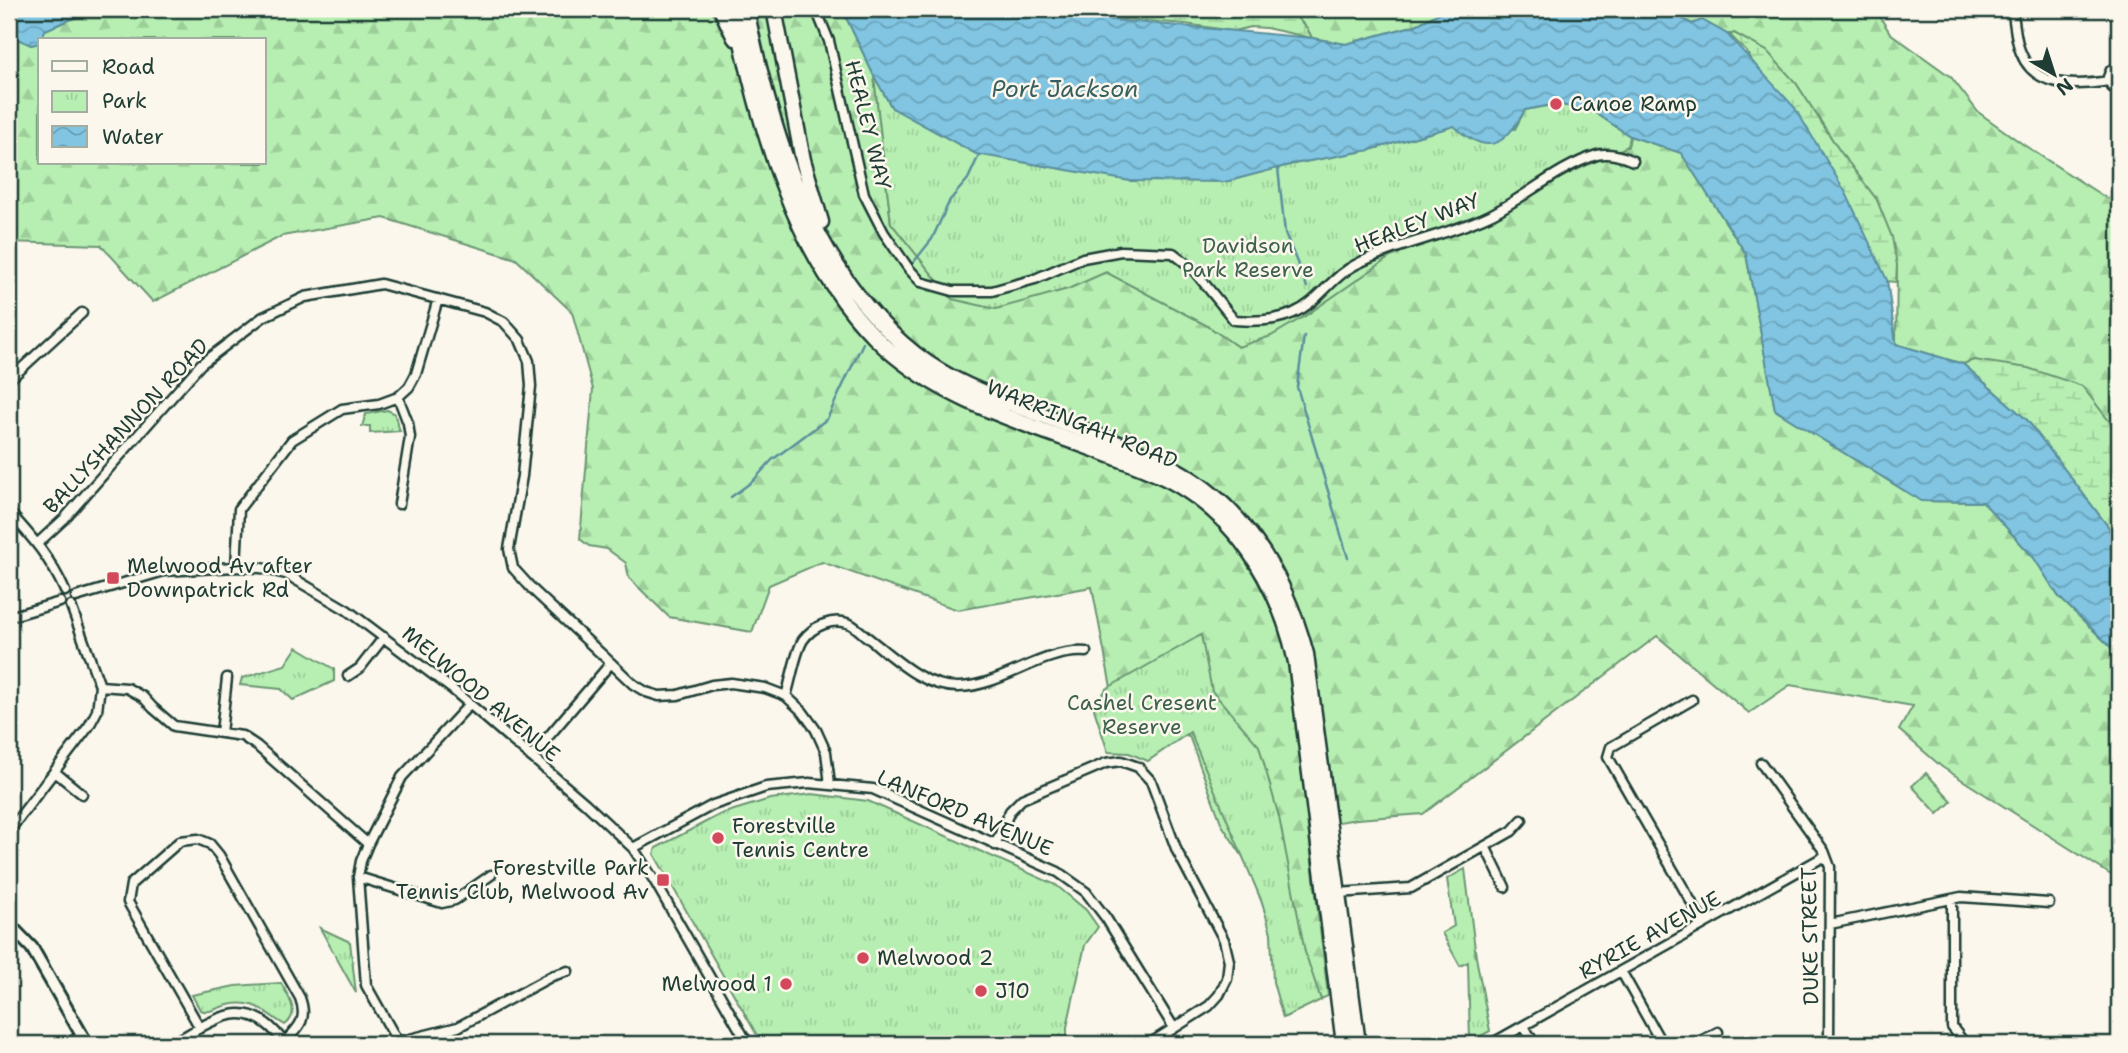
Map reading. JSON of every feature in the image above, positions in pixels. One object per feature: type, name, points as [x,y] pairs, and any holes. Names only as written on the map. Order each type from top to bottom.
[{"type":"highway","points":[[721,9],[748,68]]},
{"type":"highway","name":"WARRINGAH ROAD","points":[[735,9],[767,137],[801,227],[855,314],[884,345],[939,387],[969,402],[1102,452],[1180,485],[1224,521],[1247,547],[1266,577],[1285,616],[1291,639],[1311,778],[1358,1044]]},
{"type":"highway","name":"WARRINGAH ROAD","points":[[746,9],[757,61],[799,193],[835,261],[866,306],[885,327],[915,354],[976,391],[1163,463],[1219,500],[1259,545],[1290,600],[1307,654],[1344,1044]]},
{"type":"highway","points":[[774,9],[803,160],[835,261]]},
{"type":"street","name":"HEALEY WAY","points":[[816,9],[829,41],[864,194],[884,233],[909,270],[921,282],[953,291],[992,291],[1035,279],[1083,258],[1121,251],[1152,250],[1173,253],[1191,267],[1234,320],[1258,322],[1287,316],[1308,305],[1353,266],[1410,243],[1469,225],[1569,167],[1599,154],[1623,156],[1633,160]]},
{"type":"street","points":[[2012,9],[2021,54],[2038,76],[2057,83],[2089,84],[2109,81]]},
{"type":"street","points":[[2119,67],[2111,71],[2109,81],[2112,87],[2119,90]]},
{"type":"street","name":"BALLYSHANNON ROAD","points":[[38,543],[64,519],[201,365],[263,317],[305,297],[381,284],[485,312],[504,322],[520,340],[529,361],[531,386],[522,476],[509,549],[513,568],[533,590],[633,684],[646,692],[659,696],[678,695],[731,683],[765,688],[786,696]]},
{"type":"street","points":[[236,567],[239,509],[292,440],[342,409],[379,404],[398,397],[409,387],[416,374],[438,299]]},
{"type":"street","points":[[9,380],[82,313]]},
{"type":"street","points":[[398,397],[408,423],[410,437],[399,504]]},
{"type":"street","points":[[9,512],[38,543],[54,566],[65,591]]},
{"type":"street","name":"MELWOOD AVENUE","points":[[76,597],[164,571],[261,568],[286,574],[347,610],[469,705],[594,811],[633,848],[748,1044]]},
{"type":"street","points":[[65,591],[71,591],[76,597],[71,606],[63,606],[60,602],[60,596],[65,591]]},
{"type":"street","points":[[9,617],[60,602]]},
{"type":"street","points":[[9,831],[89,726],[97,711],[100,686],[71,606]]},
{"type":"street","points":[[830,784],[826,752],[816,730],[803,712],[786,696],[802,642],[814,628],[833,622],[850,624],[920,677],[937,685],[956,688],[979,685],[1069,651],[1086,652]]},
{"type":"street","points":[[348,676],[360,668],[384,637]]},
{"type":"street","points":[[531,757],[611,663]]},
{"type":"street","points":[[220,733],[227,678]]},
{"type":"street","points":[[100,686],[127,688],[143,697],[174,726],[242,736],[257,746],[368,844]]},
{"type":"street","points":[[1692,700],[1611,747],[1608,757],[1704,924]]},
{"type":"street","points":[[469,705],[402,777],[361,861],[358,877],[366,985],[398,1043],[458,1027],[552,976],[568,971]]},
{"type":"street","points":[[995,845],[1010,811],[1022,799],[1106,763],[1121,761],[1138,767],[1151,781],[1177,851],[1224,940],[1228,961],[1227,979],[1219,995],[1209,1006],[1149,1044]]},
{"type":"street","name":"DUKE STREET","points":[[1761,763],[1830,867],[1829,1044]]},
{"type":"street","points":[[55,772],[82,794]]},
{"type":"street","name":"LANFORD AVENUE","points":[[633,848],[713,805],[766,788],[809,783],[873,789],[1058,872],[1086,892],[1106,918],[1174,1028]]},
{"type":"street","points":[[1331,893],[1411,888],[1512,831],[1522,820]]},
{"type":"street","points":[[172,1044],[222,1016],[241,1013],[257,1016],[271,1025],[285,1043],[301,1024],[304,1010],[300,998],[219,855],[210,844],[198,839],[180,842],[131,884],[128,902],[200,1028]]},
{"type":"street","points":[[1485,846],[1505,887]]},
{"type":"street","name":"RYRIE AVENUE","points":[[1491,1044],[1825,856]]},
{"type":"street","points":[[358,877],[442,903],[455,900],[491,874]]},
{"type":"street","points":[[1830,924],[1970,897],[2049,903]]},
{"type":"street","points":[[1952,899],[1952,1027],[1965,1044]]},
{"type":"street","points":[[9,924],[32,948],[85,1040],[67,1044]]},
{"type":"street","points":[[1620,971],[1661,1044]]},
{"type":"street","points":[[1524,1026],[1535,1044]]},
{"type":"street","points":[[1695,1044],[1718,1032]]},
{"type":"green space","points":[[96,9],[842,9],[874,76],[891,223],[1068,289],[1106,272],[1208,326],[1238,347],[1305,316],[1390,257],[1628,146],[1630,136],[1681,153],[1746,254],[1775,410],[1921,501],[1983,502],[2034,558],[2059,597],[2119,655],[2119,880],[1942,767],[1899,730],[1913,706],[1790,685],[1749,713],[1657,636],[1423,814],[1357,819],[1308,827],[1328,996],[1285,1015],[1273,935],[1249,866],[1222,825],[1189,736],[1116,714],[1092,587],[958,610],[822,562],[769,585],[752,632],[669,617],[629,578],[626,563],[607,549],[589,546],[580,539],[593,389],[572,312],[516,259],[384,218],[282,236],[153,302],[101,245],[9,242],[9,35],[31,45],[38,43],[38,164],[266,164],[266,38],[42,38],[45,30]]},
{"type":"green space","points":[[1082,9],[1288,9],[1307,28],[1312,38],[1266,28],[1251,27],[1234,31],[1112,18]]},
{"type":"green space","points":[[1288,9],[1447,9],[1416,25],[1346,44],[1312,38],[1307,28]]},
{"type":"green space","points":[[1687,9],[1875,9],[1890,33],[1951,77],[1978,112],[2106,198],[2119,197],[2119,434],[2082,386],[1974,360],[1963,364],[1896,344],[1897,265],[1877,200],[1839,150],[1796,83],[1735,34],[1727,34],[1702,20],[1693,24],[1682,19]]},
{"type":"green space","points":[[1734,33],[1767,51],[1796,83],[1839,150],[1877,200],[1892,237],[1897,265],[1896,282],[1885,281],[1746,51],[1730,35]]},
{"type":"green space","name":"Davidson Park Reserve","points":[[874,76],[892,108],[1225,182],[1293,164],[1370,150],[1454,126],[1515,129],[1525,110],[1557,104],[1594,112],[1630,136],[1628,146],[1390,257],[1305,316],[1271,336],[1238,347],[1208,326],[1106,272],[1068,289],[996,309],[952,299],[891,223]]},
{"type":"green space","points":[[1974,360],[2028,368],[2082,386],[2119,434],[2119,541],[2027,420],[1963,364]]},
{"type":"green space","points":[[387,410],[394,413],[400,431],[370,433],[370,426],[362,426],[366,414]]},
{"type":"green space","name":"Cashel Cresent Reserve","points":[[1201,635],[1212,691],[1259,746],[1279,817],[1305,952],[1321,1000],[1283,1018],[1273,982],[1271,933],[1262,902],[1190,732],[1148,761],[1129,753],[1108,752],[1094,709],[1106,689]]},
{"type":"green space","points":[[297,647],[334,669],[334,681],[293,700],[281,689],[240,685],[242,678],[285,665]]},
{"type":"green space","points":[[1926,773],[1952,801],[1938,814],[1912,786]]},
{"type":"green space","points":[[812,794],[868,801],[1056,885],[1086,910],[1098,927],[1085,945],[1067,1027],[1067,1044],[762,1044],[654,854],[656,848],[721,814],[770,799]]},
{"type":"green space","points":[[1465,869],[1476,957],[1490,1031],[1470,1042],[1468,962],[1460,966],[1442,933],[1454,926],[1447,879]]},
{"type":"green space","points":[[320,928],[350,942],[356,993]]},
{"type":"green space","points":[[281,983],[293,1010],[285,1025],[260,1008],[246,1004],[200,1010],[192,995],[235,986]]},
{"type":"water","points":[[9,9],[96,9],[45,30],[42,38],[38,38],[38,43],[31,45],[9,35]]},
{"type":"water","name":"Port Jackson","points":[[842,9],[1081,9],[1112,20],[1312,38],[1346,44],[1416,25],[1447,9],[1687,9],[1683,19],[1692,24],[1702,20],[1727,34],[1795,108],[1846,193],[1887,280],[1896,344],[1963,364],[2027,420],[2119,541],[2119,655],[2059,597],[2034,558],[1983,502],[1921,501],[1775,410],[1746,254],[1681,153],[1630,136],[1594,112],[1557,104],[1525,110],[1510,132],[1495,143],[1477,142],[1454,126],[1370,150],[1293,164],[1225,182],[1130,181],[976,154],[892,108]]},
{"type":"waterway","points":[[913,263],[932,239],[950,200],[968,179],[979,155]]},
{"type":"waterway","points":[[1278,168],[1285,233],[1307,287]]},
{"type":"waterway","points":[[1304,336],[1297,387],[1348,558]]},
{"type":"waterway","points":[[731,497],[753,481],[772,460],[827,419],[863,343]]},
{"type":"place","name":"Canoe Ramp","points":[[1556,104]]},
{"type":"place","name":"Melwood Av after Downpatrick Rd","points":[[113,578]]},
{"type":"place","name":"Forestville Tennis Centre","points":[[718,838]]},
{"type":"place","name":"Forestville Park Tennis Club, Melwood Av","points":[[663,880]]},
{"type":"place","name":"Melwood 2","points":[[863,958]]},
{"type":"place","name":"Melwood 1","points":[[786,984]]},
{"type":"place","name":"J10","points":[[981,991]]}]
